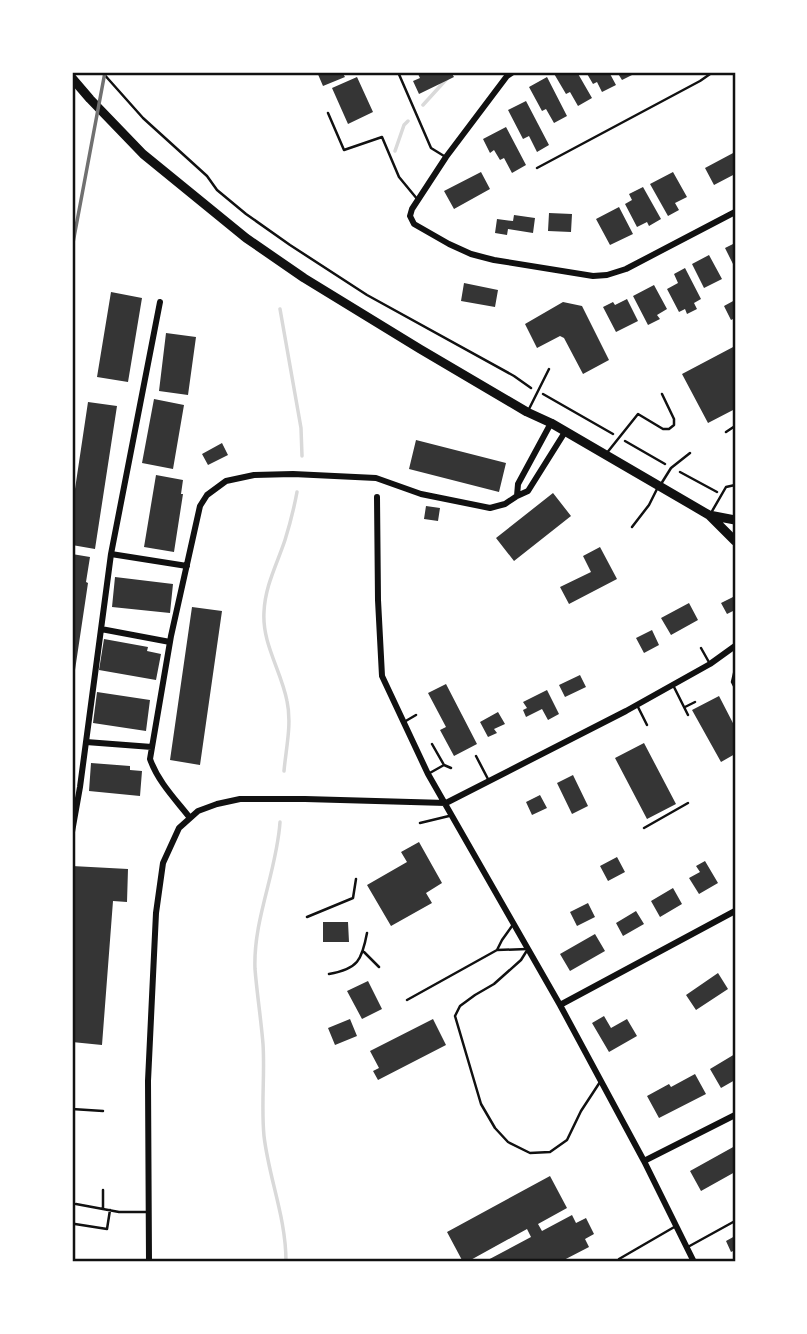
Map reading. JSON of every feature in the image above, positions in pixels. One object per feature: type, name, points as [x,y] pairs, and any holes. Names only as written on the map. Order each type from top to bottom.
[{"type":"main road","points":[[72,78],[143,153],[246,238],[304,278],[420,349],[709,515],[735,541]]},
{"type":"main road","points":[[709,515],[735,520]]},
{"type":"street","points":[[508,73],[446,157],[412,209],[410,216],[414,224],[471,254],[593,276],[626,269],[735,212]]},
{"type":"street","points":[[72,832],[111,554],[160,302]]},
{"type":"street","points":[[517,496],[518,484],[551,423]]},
{"type":"street","points":[[190,818],[154,770],[150,759],[170,642],[200,506],[207,495],[226,481],[254,475],[293,474],[376,478],[421,494],[490,508],[505,504],[528,491],[565,432]]},
{"type":"street","points":[[377,497],[382,676],[428,775],[560,1005],[694,1262]]},
{"type":"street","points":[[111,554],[187,566]]},
{"type":"street","points":[[101,629],[170,642]]},
{"type":"street","points":[[149,1262],[148,1081],[156,913],[163,863],[179,828],[198,811],[217,803],[240,799],[446,803],[637,705],[710,664],[735,646]]},
{"type":"street","points":[[86,742],[152,747]]},
{"type":"street","points":[[560,1005],[735,911]]},
{"type":"street","points":[[643,1161],[735,1115]]},
{"type":"lane","points":[[398,72],[431,148],[446,157]]},
{"type":"lane","points":[[537,168],[700,82],[713,72]]},
{"type":"lane","points":[[328,113],[344,150],[382,137],[399,177],[418,200]]},
{"type":"lane","points":[[527,412],[549,369]]},
{"type":"lane","points":[[605,455],[638,414],[663,429],[674,425],[674,419],[662,394]]},
{"type":"lane","points":[[726,432],[735,426]]},
{"type":"lane","points":[[632,527],[671,468],[690,453]]},
{"type":"lane","points":[[709,515],[726,487],[735,485]]},
{"type":"lane","points":[[701,648],[710,664]]},
{"type":"lane","points":[[735,669],[732,682],[735,688]]},
{"type":"lane","points":[[673,685],[688,715]]},
{"type":"lane","points":[[685,708],[695,702]]},
{"type":"lane","points":[[637,705],[647,725]]},
{"type":"lane","points":[[402,722],[416,715]]},
{"type":"lane","points":[[432,744],[444,765],[451,768]]},
{"type":"lane","points":[[476,756],[489,782]]},
{"type":"lane","points":[[428,775],[444,765]]},
{"type":"lane","points":[[644,828],[688,803]]},
{"type":"lane","points":[[420,822],[452,815]]},
{"type":"lane","points":[[307,916],[353,898],[356,879]]},
{"type":"lane","points":[[497,950],[514,924]]},
{"type":"lane","points":[[329,974],[345,971],[355,964],[364,952],[367,933]]},
{"type":"lane","points":[[407,1000],[497,950],[528,949]]},
{"type":"lane","points":[[528,949],[521,960],[494,984],[460,1006],[455,1017],[481,1104],[495,1128],[508,1142],[530,1153],[550,1152],[567,1139],[601,1081]]},
{"type":"lane","points":[[364,952],[379,967]]},
{"type":"lane","points":[[72,1109],[103,1111]]},
{"type":"lane","points":[[103,1190],[103,1209]]},
{"type":"lane","points":[[76,1205],[149,1212]]},
{"type":"lane","points":[[75,1224],[107,1229],[110,1210]]},
{"type":"lane","points":[[687,1248],[735,1221]]},
{"type":"lane","points":[[619,1259],[676,1226]]},
{"type":"path","points":[[102,72],[143,118],[207,176],[217,190],[290,245],[367,295],[721,495]]},
{"type":"building","points":[[317,72],[342,72],[345,77],[323,86]]},
{"type":"building","points":[[417,72],[451,72],[454,77],[419,94],[413,81],[420,78]]},
{"type":"building","points":[[553,72],[577,72],[592,98],[578,106],[570,92],[566,94]]},
{"type":"building","points":[[586,72],[609,72],[616,85],[602,92],[597,82],[593,84]]},
{"type":"building","points":[[617,72],[638,72],[622,80]]},
{"type":"building","points":[[357,77],[373,112],[348,124],[332,88]]},
{"type":"building","points":[[547,77],[567,116],[554,123],[546,109],[542,111],[529,87]]},
{"type":"building","points":[[526,101],[549,145],[537,152],[529,136],[523,139],[508,110]]},
{"type":"building","points":[[506,127],[526,165],[512,173],[504,158],[500,160],[494,150],[490,153],[483,139]]},
{"type":"building","points":[[735,152],[735,174],[714,185],[705,168]]},
{"type":"building","points":[[481,172],[490,189],[454,209],[444,191]]},
{"type":"building","points":[[673,172],[687,197],[675,203],[679,210],[668,216],[650,184]]},
{"type":"building","points":[[643,187],[661,219],[649,226],[647,222],[637,227],[625,204],[632,200],[629,194]]},
{"type":"building","points":[[619,207],[633,234],[610,245],[596,219]]},
{"type":"building","points":[[549,213],[572,214],[571,232],[548,231]]},
{"type":"building","points":[[514,215],[535,218],[533,233],[508,229],[507,235],[495,233],[497,219],[513,221]]},
{"type":"building","points":[[735,243],[735,268],[725,248]]},
{"type":"building","points":[[709,255],[722,279],[704,288],[692,264]]},
{"type":"building","points":[[685,268],[701,299],[694,303],[697,309],[687,314],[685,309],[679,312],[667,289],[678,283],[674,274]]},
{"type":"building","points":[[464,283],[498,290],[495,307],[461,301]]},
{"type":"building","points":[[654,285],[667,309],[657,315],[660,319],[648,325],[633,296]]},
{"type":"building","points":[[111,292],[142,298],[128,382],[97,377]]},
{"type":"building","points":[[627,299],[638,321],[616,332],[603,307]]},
{"type":"building","points":[[735,300],[735,318],[731,320],[724,306]]},
{"type":"building","points":[[563,302],[582,306],[609,360],[583,374],[564,338],[560,336],[537,348],[525,324]]},
{"type":"building","points":[[166,333],[196,337],[188,395],[159,391]]},
{"type":"building","points":[[735,346],[735,409],[708,423],[682,374]]},
{"type":"building","points":[[154,399],[184,405],[173,469],[142,463]]},
{"type":"building","points":[[88,402],[117,406],[95,549],[72,545],[72,509]]},
{"type":"building","points":[[416,440],[506,463],[499,492],[409,469]]},
{"type":"building","points":[[222,443],[228,455],[208,465],[202,454]]},
{"type":"building","points":[[156,475],[183,480],[174,552],[144,547]]},
{"type":"building","points":[[553,493],[571,516],[514,561],[496,538]]},
{"type":"building","points":[[426,506],[440,508],[438,521],[424,519]]},
{"type":"building","points":[[600,547],[617,579],[569,604],[560,587],[591,572],[583,556]]},
{"type":"building","points":[[72,554],[90,557],[75,670],[72,670]]},
{"type":"building","points":[[115,577],[173,584],[170,613],[112,607]]},
{"type":"building","points":[[733,597],[735,610],[727,614],[721,603]]},
{"type":"building","points":[[689,603],[698,620],[671,635],[661,618]]},
{"type":"building","points":[[192,607],[222,611],[200,765],[170,760]]},
{"type":"building","points":[[652,630],[659,645],[644,653],[636,638]]},
{"type":"building","points":[[104,639],[148,647],[147,651],[161,654],[156,680],[99,670]]},
{"type":"building","points":[[580,675],[586,687],[565,697],[559,685]]},
{"type":"building","points":[[446,684],[477,744],[454,756],[440,730],[446,727],[428,693]]},
{"type":"building","points":[[547,690],[559,714],[548,720],[542,709],[526,717],[523,710],[527,708],[523,702]]},
{"type":"building","points":[[97,692],[150,700],[146,731],[93,723]]},
{"type":"building","points":[[719,696],[735,727],[735,754],[721,762],[692,710]]},
{"type":"building","points":[[498,712],[505,724],[494,729],[497,733],[488,737],[480,722]]},
{"type":"building","points":[[644,743],[676,804],[647,819],[615,758]]},
{"type":"building","points":[[91,763],[130,766],[130,770],[142,771],[140,796],[89,791]]},
{"type":"building","points":[[573,775],[588,806],[572,814],[557,783]]},
{"type":"building","points":[[540,795],[547,808],[532,815],[526,802]]},
{"type":"building","points":[[419,842],[442,883],[426,893],[432,903],[391,926],[367,885],[407,862],[401,852]]},
{"type":"building","points":[[617,857],[625,872],[608,881],[600,866]]},
{"type":"building","points":[[705,861],[718,883],[699,894],[689,878],[700,872],[696,866]]},
{"type":"building","points":[[72,866],[128,869],[127,902],[113,901],[102,1045],[72,1042]]},
{"type":"building","points":[[673,888],[682,904],[660,917],[651,901]]},
{"type":"building","points":[[588,903],[595,917],[577,926],[570,912]]},
{"type":"building","points":[[636,911],[644,924],[623,936],[616,923]]},
{"type":"building","points":[[323,922],[348,922],[349,942],[323,942]]},
{"type":"building","points":[[595,934],[605,951],[570,971],[560,954]]},
{"type":"building","points":[[718,973],[728,989],[696,1010],[686,995]]},
{"type":"building","points":[[368,981],[382,1009],[362,1019],[347,991]]},
{"type":"building","points":[[604,1016],[611,1028],[627,1019],[637,1036],[609,1052],[592,1023]]},
{"type":"building","points":[[350,1019],[357,1036],[335,1045],[328,1028]]},
{"type":"building","points":[[433,1019],[446,1045],[378,1080],[373,1071],[379,1068],[370,1051]]},
{"type":"building","points":[[735,1054],[735,1080],[721,1088],[710,1069]]},
{"type":"building","points":[[695,1074],[706,1094],[659,1118],[647,1096]]},
{"type":"building","points":[[735,1146],[735,1172],[701,1191],[690,1171]]},
{"type":"building","points":[[550,1176],[567,1208],[538,1224],[542,1231],[572,1215],[576,1223],[586,1218],[594,1234],[585,1239],[589,1247],[560,1262],[484,1262],[531,1237],[527,1229],[463,1262],[447,1232]]},
{"type":"building","points":[[735,1236],[735,1250],[731,1252],[726,1241]]},
{"type":"waterway","points":[[423,105],[453,72]]},
{"type":"waterway","points":[[395,151],[408,121]]},
{"type":"waterway","points":[[280,309],[301,428],[302,456]]},
{"type":"waterway","points":[[284,771],[289,727],[288,710],[266,635],[264,612],[269,584],[287,534],[297,492]]},
{"type":"waterway","points":[[280,822],[275,859],[261,913],[255,969],[263,1044],[264,1136],[283,1229],[286,1262]]},
{"type":"railway","points":[[72,248],[105,72]]}]
